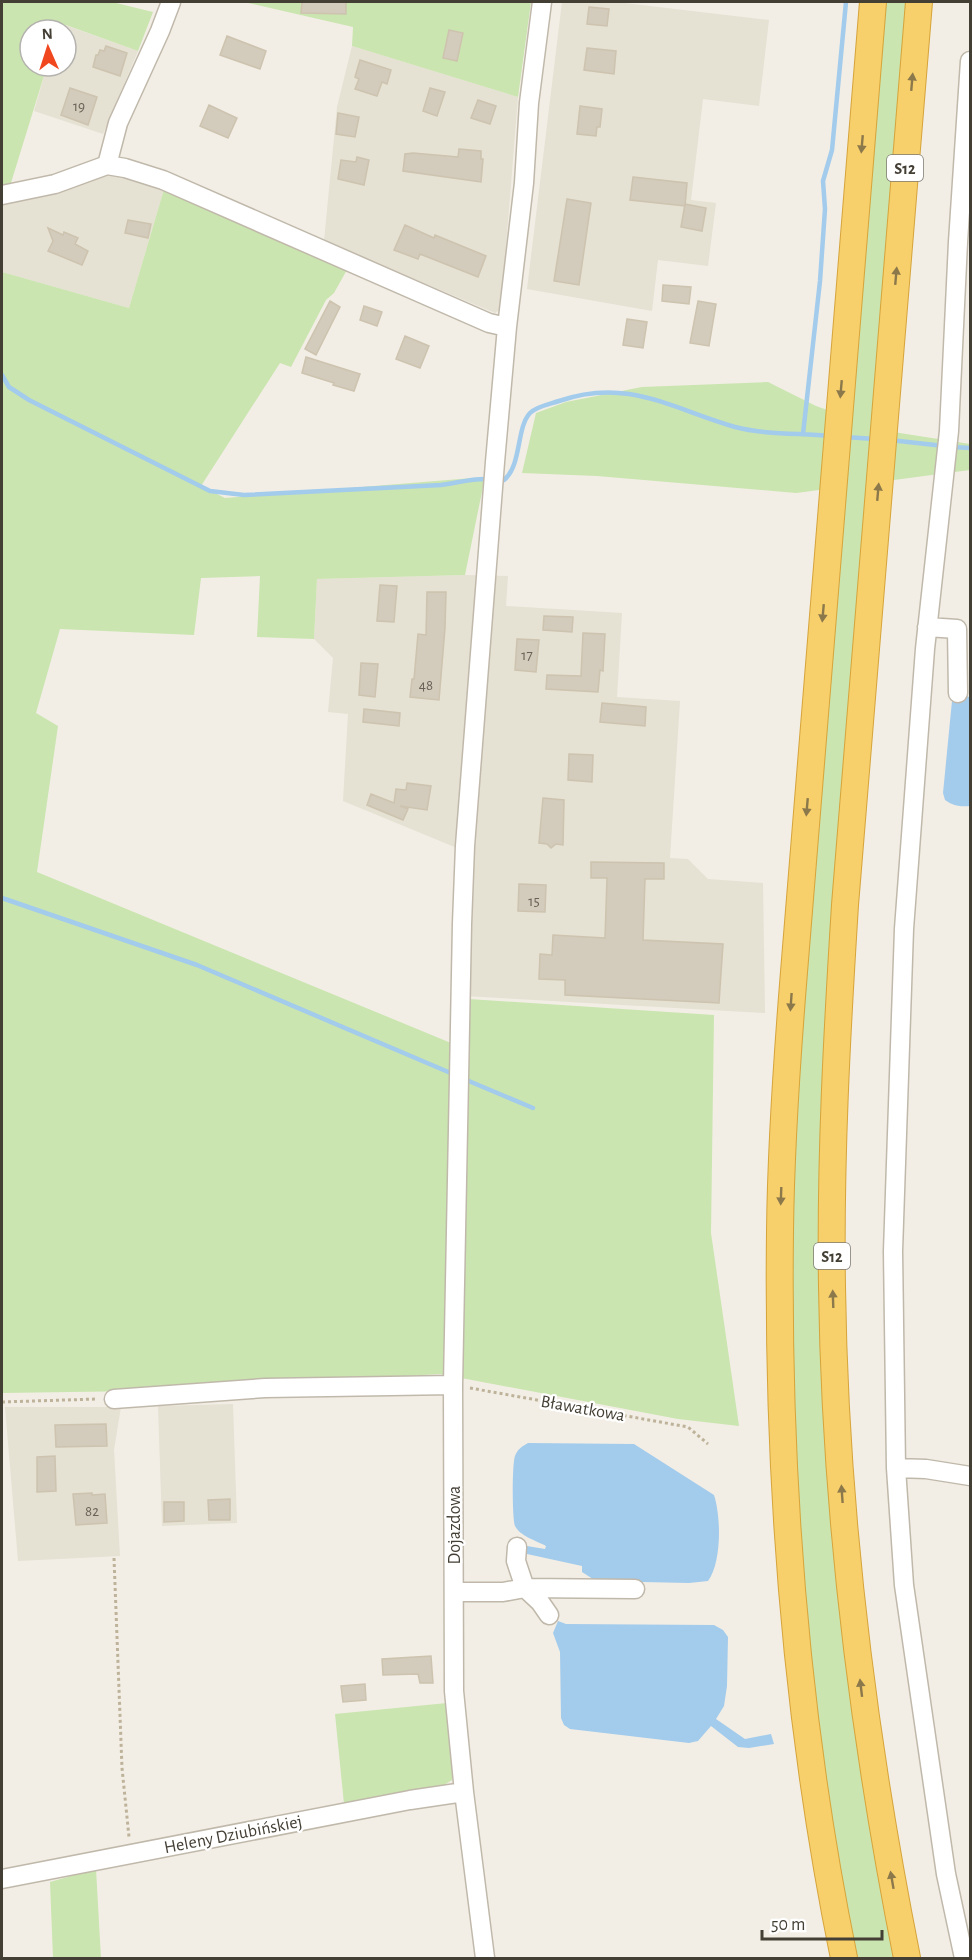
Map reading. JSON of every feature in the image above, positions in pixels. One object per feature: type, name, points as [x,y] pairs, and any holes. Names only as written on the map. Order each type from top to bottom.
[{"type":"highway","name":"S12","points":[[844,1959],[828,1872],[800,1681],[786,1518],[780,1342],[781,1197],[789,1029],[873,2]]},
{"type":"highway","name":"S12","points":[[907,1959],[874,1776],[854,1625],[841,1477],[832,1289],[833,1145],[837,1032],[849,851],[919,2]]},
{"type":"street","points":[[107,165],[118,123],[160,32],[171,2]]},
{"type":"street","name":"Dojazdowa","points":[[485,1959],[454,1691],[453,1386],[465,846],[507,327],[524,183],[529,103],[542,2]]},
{"type":"street","points":[[964,1959],[944,1863],[908,1622],[900,1546],[896,1468],[893,1251],[900,994],[927,627],[950,431],[958,242],[970,61]]},
{"type":"street","points":[[2,195],[55,183],[107,165],[125,168],[163,180],[489,323],[507,327]]},
{"type":"street","points":[[927,627],[957,629],[958,693]]},
{"type":"street","points":[[114,1399],[265,1388],[453,1386]]},
{"type":"street","points":[[896,1468],[926,1469],[970,1476]]},
{"type":"street","points":[[517,1547],[516,1561],[525,1588],[540,1602],[549,1615]]},
{"type":"street","points":[[454,1592],[503,1592],[525,1588],[635,1589]]},
{"type":"street","name":"Heleny Dziubińskiej","points":[[2,1879],[410,1800],[464,1792]]},
{"type":"path","name":"Bławatkowa","points":[[453,1386],[623,1414],[688,1428],[708,1444]]},
{"type":"path","points":[[2,1402],[114,1399]]},
{"type":"path","points":[[114,1558],[122,1768],[129,1833],[128,1854]]},
{"type":"shaded area","points":[[562,2],[616,2],[769,20],[759,106],[703,99],[691,200],[716,203],[708,266],[658,260],[652,311],[527,289]]},
{"type":"shaded area","points":[[78,30],[138,51],[103,134],[34,111],[44,78],[78,78]]},
{"type":"shaded area","points":[[352,46],[518,97],[501,309],[495,313],[324,241],[337,107]]},
{"type":"shaded area","points":[[113,171],[165,186],[129,308],[2,272],[2,204]]},
{"type":"shaded area","points":[[508,576],[506,606],[622,613],[617,697],[680,701],[670,858],[688,859],[708,879],[763,883],[765,1013],[464,996],[457,848],[343,801],[348,714],[328,712],[333,658],[314,639],[317,579]]},
{"type":"shaded area","points":[[233,1404],[237,1523],[162,1526],[158,1406]]},
{"type":"shaded area","points":[[5,1407],[121,1407],[114,1450],[120,1556],[18,1561]]},
{"type":"green space","points":[[2,2],[112,2],[153,12],[138,51],[78,29],[78,18],[18,18],[18,78],[43,78],[10,186],[2,188]]},
{"type":"green space","points":[[244,2],[531,2],[518,97],[352,46],[353,27]]},
{"type":"green space","points":[[882,2],[908,2],[887,431],[970,444],[970,470],[871,483],[822,1234],[895,1958],[856,1958],[834,1842],[813,1696],[801,1567],[790,1334],[794,1137],[842,487],[796,493],[597,476],[522,473],[536,413],[566,402],[642,387],[768,382],[816,406],[847,417]]},
{"type":"green space","points":[[165,186],[348,268],[334,293],[326,300],[291,367],[280,363],[201,486],[225,498],[485,477],[465,575],[317,579],[314,639],[257,637],[260,576],[201,578],[194,635],[60,629],[36,713],[58,726],[37,872],[451,1043],[466,1046],[469,999],[714,1015],[711,1233],[739,1426],[678,1419],[440,1374],[140,1391],[2,1393],[2,272],[129,308]]},
{"type":"green space","points":[[447,1703],[454,1764],[452,1780],[438,1789],[344,1804],[335,1714]]},
{"type":"green space","points":[[96,1869],[101,1958],[53,1958],[50,1882]]},
{"type":"water","points":[[964,696],[970,697],[970,806],[954,805],[945,800],[943,793],[952,701]]},
{"type":"water","points":[[528,1443],[634,1444],[714,1495],[719,1539],[716,1562],[708,1581],[689,1583],[596,1581],[582,1572],[582,1566],[527,1554],[527,1546],[545,1549],[546,1546],[517,1530],[514,1521],[514,1461],[519,1450]]},
{"type":"water","points":[[558,1621],[566,1624],[714,1625],[723,1630],[728,1637],[727,1686],[724,1706],[716,1719],[745,1739],[771,1734],[774,1744],[749,1748],[738,1747],[711,1726],[698,1741],[689,1743],[570,1729],[564,1725],[561,1718],[560,1652],[553,1633]]},
{"type":"building","points":[[302,2],[346,2],[346,14],[301,13]]},
{"type":"building","points":[[589,7],[609,9],[607,26],[587,24]]},
{"type":"building","points":[[449,30],[463,33],[457,61],[443,58]]},
{"type":"building","points":[[227,36],[266,51],[260,69],[220,55]]},
{"type":"building","points":[[106,46],[127,53],[120,76],[93,67],[96,55],[100,50],[104,51]]},
{"type":"building","points":[[587,48],[616,51],[614,74],[584,70]]},
{"type":"building","points":[[360,60],[391,70],[387,84],[382,82],[377,96],[355,89],[359,79],[355,77]]},
{"type":"building","points":[[70,88],[97,97],[88,125],[61,115]]},
{"type":"building","points":[[430,88],[445,92],[437,116],[423,111]]},
{"type":"building","points":[[478,100],[496,106],[490,124],[471,118]]},
{"type":"building","points":[[209,105],[237,118],[228,138],[200,126]]},
{"type":"building","points":[[580,106],[602,109],[600,127],[597,127],[596,136],[577,134]]},
{"type":"building","points":[[338,113],[359,117],[355,137],[336,134]]},
{"type":"building","points":[[459,149],[481,151],[481,159],[483,159],[481,182],[403,171],[405,154],[458,157]]},
{"type":"building","points":[[357,157],[369,160],[364,185],[338,179],[341,160],[356,162]]},
{"type":"building","points":[[633,177],[687,183],[685,206],[630,200]]},
{"type":"building","points":[[567,199],[591,203],[579,285],[554,281]]},
{"type":"building","points":[[685,204],[706,208],[702,231],[681,227]]},
{"type":"building","points":[[128,220],[151,224],[148,238],[125,233]]},
{"type":"building","points":[[405,225],[486,256],[478,277],[420,254],[418,259],[394,250]]},
{"type":"building","points":[[48,228],[63,235],[64,232],[78,238],[75,244],[88,251],[82,265],[48,251],[53,241]]},
{"type":"building","points":[[663,285],[691,287],[689,304],[662,301]]},
{"type":"building","points":[[330,301],[340,307],[316,355],[305,349]]},
{"type":"building","points":[[698,301],[716,304],[709,346],[690,343]]},
{"type":"building","points":[[364,306],[382,312],[377,326],[360,320]]},
{"type":"building","points":[[627,319],[647,322],[643,348],[623,345]]},
{"type":"building","points":[[405,336],[429,346],[420,368],[396,359]]},
{"type":"building","points":[[306,357],[360,374],[354,391],[302,373]]},
{"type":"building","points":[[380,585],[397,586],[394,622],[377,621]]},
{"type":"building","points":[[427,592],[446,592],[439,700],[410,697],[418,634],[426,635]]},
{"type":"building","points":[[544,616],[573,617],[572,632],[543,630]]},
{"type":"building","points":[[583,633],[605,634],[603,671],[600,670],[598,692],[546,689],[547,675],[581,676]]},
{"type":"building","points":[[517,639],[539,640],[536,672],[515,670]]},
{"type":"building","points":[[361,663],[378,664],[375,697],[359,695]]},
{"type":"building","points":[[602,703],[646,707],[645,726],[600,722]]},
{"type":"building","points":[[364,709],[400,713],[399,726],[363,722]]},
{"type":"building","points":[[569,754],[593,755],[592,782],[568,780]]},
{"type":"building","points":[[407,783],[431,786],[427,810],[400,806],[408,809],[403,820],[367,805],[371,794],[394,803],[396,789],[406,790]]},
{"type":"building","points":[[543,798],[564,800],[563,845],[556,844],[551,848],[547,844],[539,843]]},
{"type":"building","points":[[591,862],[664,863],[664,879],[645,879],[643,940],[723,944],[719,1003],[565,995],[565,980],[539,979],[540,954],[552,955],[553,935],[605,938],[607,878],[591,878]]},
{"type":"building","points":[[519,884],[546,885],[545,912],[518,911]]},
{"type":"building","points":[[106,1424],[107,1446],[56,1447],[55,1425]]},
{"type":"building","points":[[55,1456],[56,1491],[37,1492],[37,1457]]},
{"type":"building","points":[[92,1493],[92,1495],[105,1494],[107,1523],[76,1525],[73,1494]]},
{"type":"building","points":[[230,1499],[230,1520],[209,1520],[208,1500]]},
{"type":"building","points":[[164,1502],[184,1502],[184,1521],[164,1522]]},
{"type":"building","points":[[431,1656],[433,1683],[420,1683],[418,1674],[383,1675],[382,1659]]},
{"type":"building","points":[[365,1684],[366,1700],[343,1702],[341,1686]]},
{"type":"waterway","points":[[803,434],[820,281],[825,209],[823,181],[832,150],[846,2]]},
{"type":"waterway","points":[[2,375],[9,387],[29,400],[210,491],[244,495],[441,485],[488,479]]},
{"type":"waterway","points":[[497,480],[504,480],[514,465],[523,428],[530,413],[544,406],[584,394],[607,392],[649,398],[747,430],[830,436]]},
{"type":"waterway","points":[[845,437],[875,439]]},
{"type":"waterway","points":[[890,440],[944,446]]},
{"type":"waterway","points":[[952,447],[970,448]]},
{"type":"waterway","points":[[2,898],[197,965],[453,1074]]},
{"type":"waterway","points":[[464,1079],[533,1108]]}]
